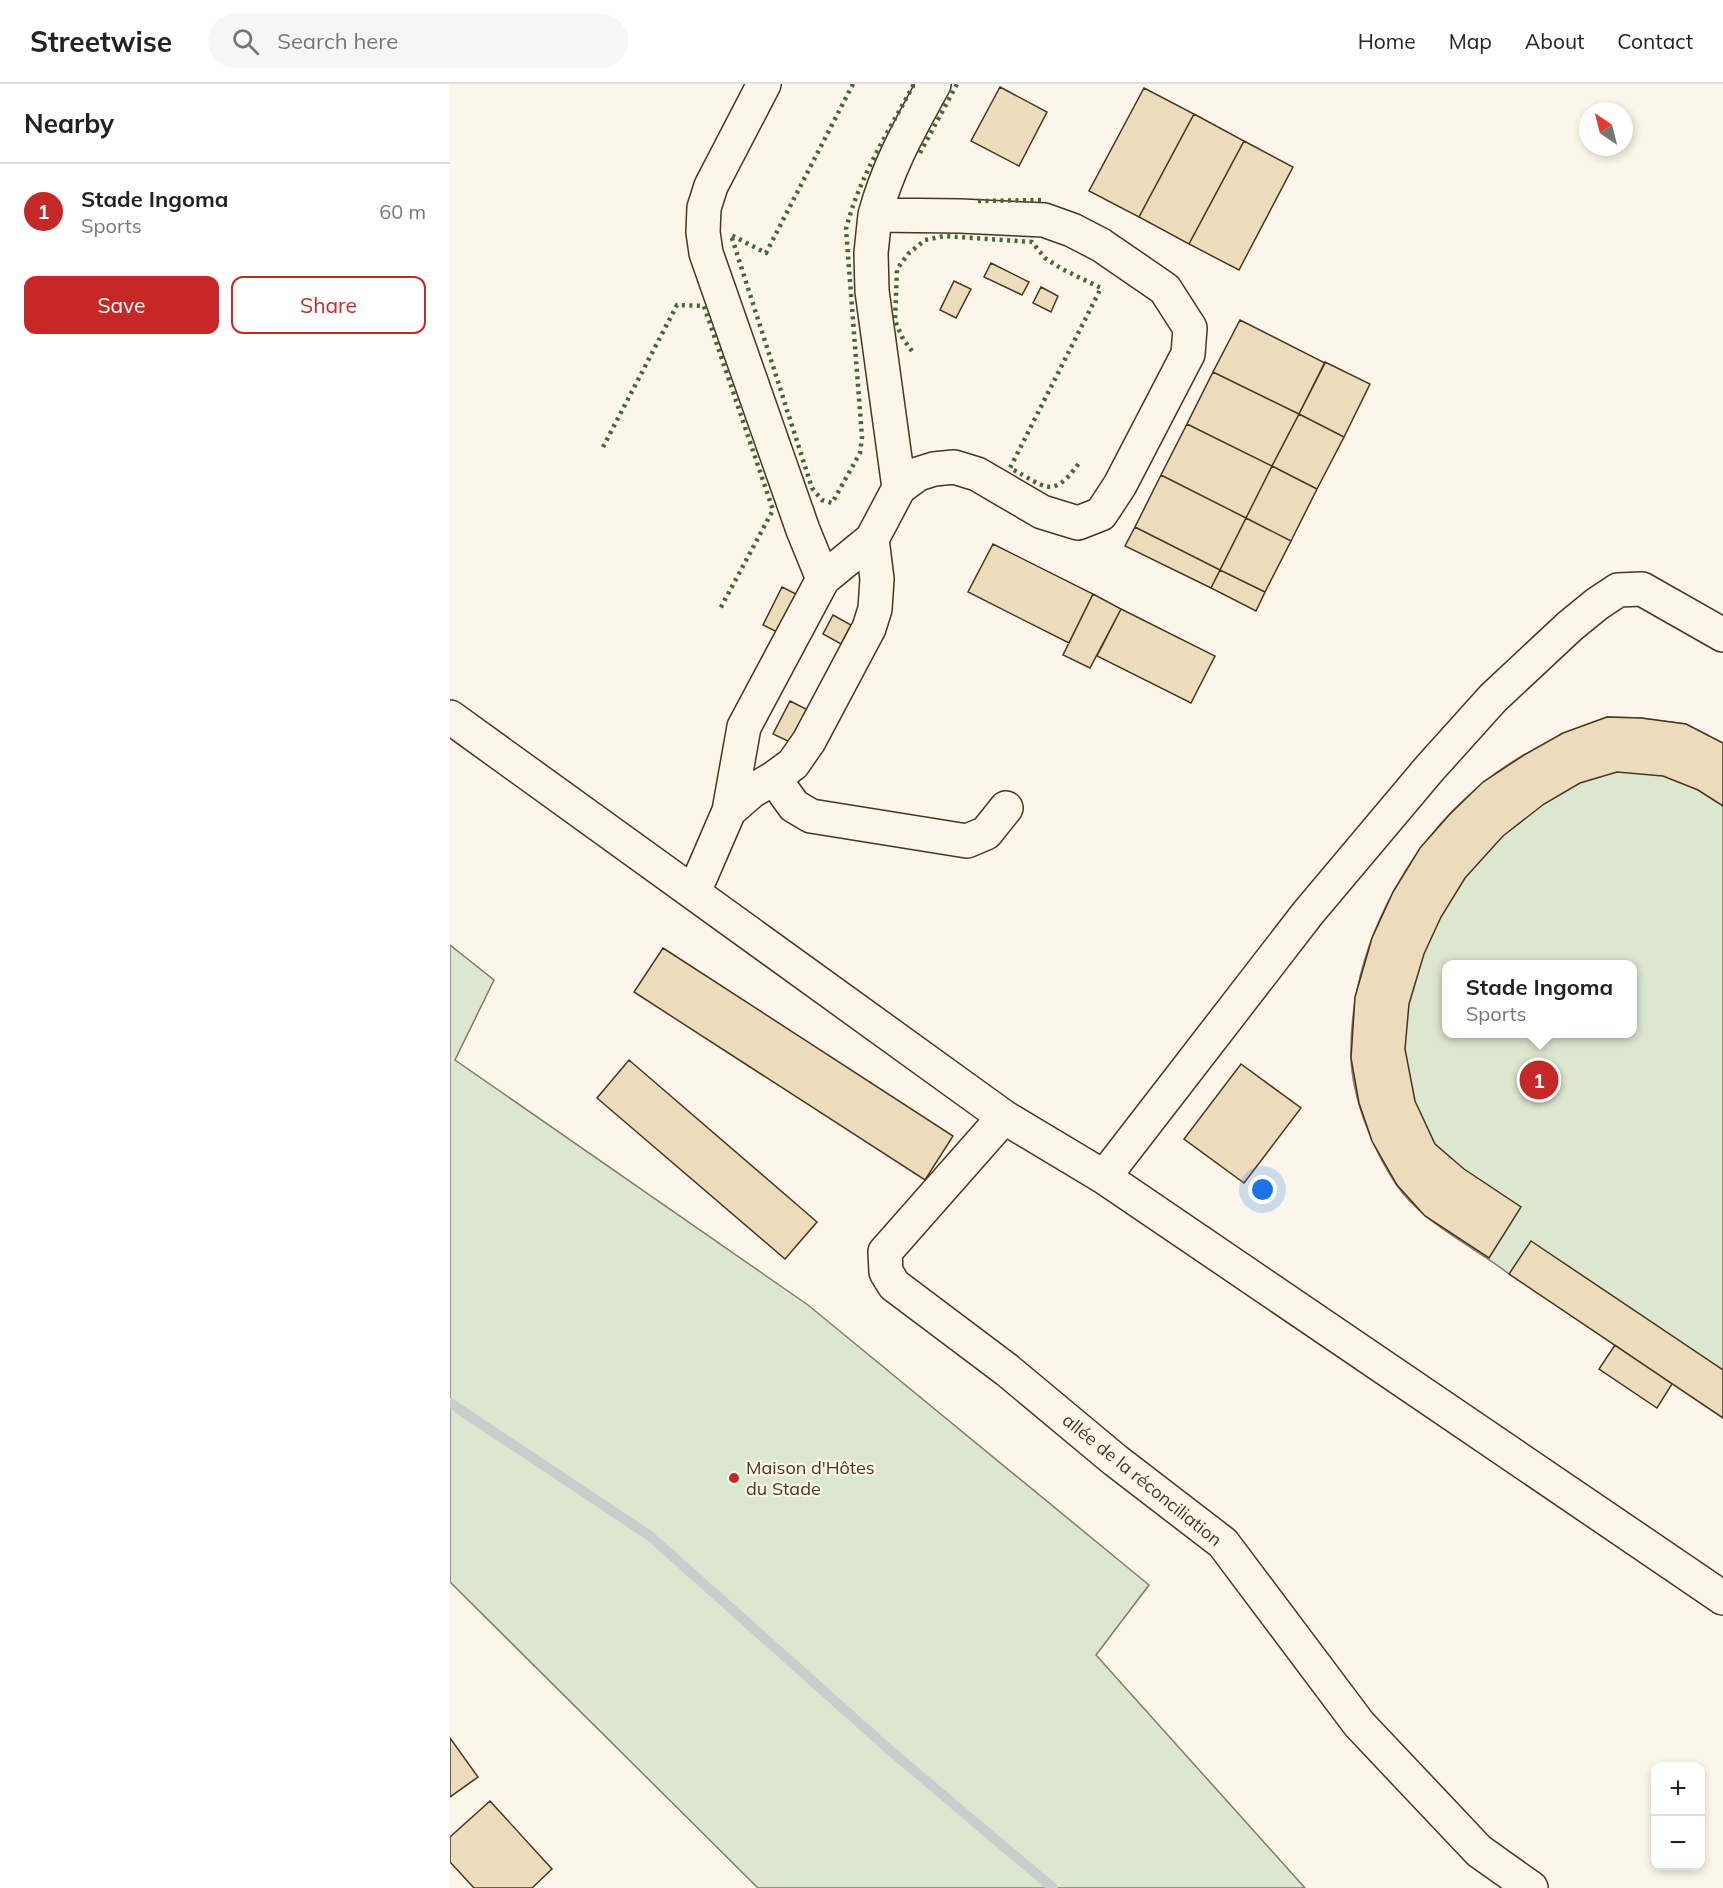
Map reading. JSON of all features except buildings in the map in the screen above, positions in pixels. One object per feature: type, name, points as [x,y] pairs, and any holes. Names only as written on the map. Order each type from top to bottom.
[{"type":"street","points":[[764,84],[711,186],[704,208],[703,232],[706,253],[803,530],[823,579]]},
{"type":"street","points":[[899,488],[872,291],[871,253],[883,185],[896,155],[934,84]]},
{"type":"street","points":[[694,892],[729,811],[744,727],[823,579],[872,539],[899,488],[918,474],[934,469],[954,467],[977,474],[1042,512],[1078,523],[1101,514],[1120,485],[1188,354],[1190,328],[1165,289],[1101,245],[1072,230],[1044,220],[876,215]]},
{"type":"street","points":[[729,811],[752,791],[793,764],[808,741],[869,628],[875,609],[877,579],[872,539]]},
{"type":"street","points":[[1104,1177],[1308,914],[1430,768],[1494,698],[1570,626],[1618,590],[1642,589],[1723,635]]},
{"type":"street","points":[[450,717],[1005,1117],[1104,1177],[1723,1598]]},
{"type":"street","points":[[774,778],[795,806],[811,816],[967,841],[986,833],[1006,808]]},
{"type":"street","name":"allée de la réconciliation","points":[[1005,1117],[885,1252],[886,1272],[894,1285],[1007,1370],[1115,1460],[1223,1543],[1343,1706],[1359,1724],[1479,1851],[1531,1888]]},
{"type":"green space","points":[[1607,717],[1641,718],[1686,724],[1723,743],[1723,1413],[1509,1274],[1420,1211],[1396,1184],[1379,1156],[1365,1123],[1355,1089],[1351,1057],[1353,1018],[1360,979],[1371,942],[1386,905],[1428,839],[1454,809],[1511,762],[1558,737]]},
{"type":"green space","points":[[450,945],[494,980],[455,1060],[808,1305],[1149,1585],[1096,1655],[1305,1888],[758,1888],[450,1582]]},
{"type":"waterway","points":[[450,1403],[650,1536],[892,1752],[1053,1888]]},
{"type":"hedge","points":[[853,84],[766,253],[731,235],[812,488],[822,500],[832,503],[860,453],[862,437],[846,229],[867,173],[914,84]]},
{"type":"hedge","points":[[920,153],[957,84]]},
{"type":"hedge","points":[[978,201],[1041,200]]},
{"type":"hedge","points":[[912,351],[903,339],[895,321],[897,269],[908,254],[925,240],[944,236],[1032,242],[1045,258],[1101,288],[1010,468],[1040,484],[1055,486],[1070,475],[1079,463]]},
{"type":"hedge","points":[[603,447],[677,305],[704,306],[773,510],[720,609]]},
{"type":"place","name":"Stade Ingoma","points":[[1539,1080]]},
{"type":"place","name":"Maison d'Hôtes du Stade","points":[[734,1478]]}]
